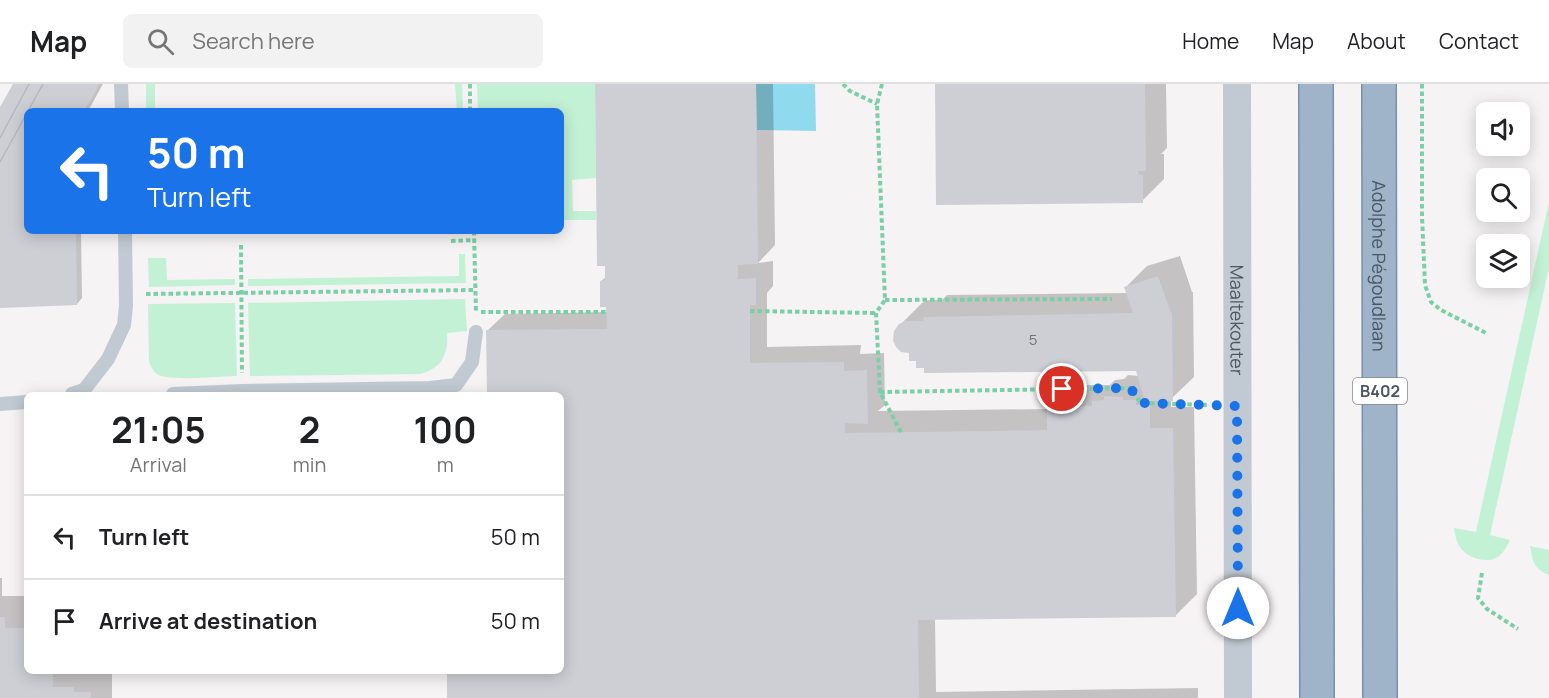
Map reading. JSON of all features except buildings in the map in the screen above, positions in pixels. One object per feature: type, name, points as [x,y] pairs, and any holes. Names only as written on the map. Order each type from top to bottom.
[{"type":"highway","points":[[1316,84],[1317,698]]},
{"type":"highway","name":"Adolphe Pégoudlaan","points":[[1379,84],[1380,698]]},
{"type":"street","name":"Maaltekouter","points":[[1237,84],[1238,698]]},
{"type":"lane","points":[[121,84],[122,108]]},
{"type":"lane","points":[[78,392],[84,390],[108,359],[124,325],[125,234]]},
{"type":"lane","points":[[219,392],[430,388],[456,385],[472,362],[476,332]]},
{"type":"lane","points":[[0,404],[24,402]]},
{"type":"path","points":[[470,84],[470,108]]},
{"type":"path","points":[[843,84],[850,91],[877,104]]},
{"type":"path","points":[[882,84],[877,104],[885,300],[876,313],[880,393],[901,432]]},
{"type":"path","points":[[1422,84],[1422,216],[1425,285],[1431,302],[1441,310],[1486,333]]},
{"type":"path","points":[[1415,217],[1422,216]]},
{"type":"path","points":[[474,234],[476,332]]},
{"type":"path","points":[[451,241],[474,240]]},
{"type":"path","points":[[241,245],[242,391]]},
{"type":"path","points":[[126,294],[475,290]]},
{"type":"path","points":[[885,300],[1112,299]]},
{"type":"path","points":[[750,311],[876,313]]},
{"type":"path","points":[[476,312],[606,312]]},
{"type":"path","points":[[880,393],[1130,388],[1142,403],[1237,406]]},
{"type":"path","points":[[1482,573],[1478,598],[1487,609],[1518,629]]},
{"type":"green space","points":[[146,84],[155,84],[155,108],[146,108]]},
{"type":"green space","points":[[455,84],[462,84],[463,108],[457,108]]},
{"type":"green space","points":[[477,84],[595,84],[596,178],[572,180],[573,211],[596,211],[596,220],[564,220],[564,108],[478,108]]},
{"type":"green space","points":[[1549,202],[1549,268],[1490,535],[1510,540],[1504,551],[1494,559],[1478,559],[1463,551],[1454,528],[1476,532]]},
{"type":"green space","points":[[459,254],[465,254],[466,283],[248,286],[248,279],[459,276]]},
{"type":"green space","points":[[148,258],[166,258],[167,280],[235,279],[235,285],[149,287]]},
{"type":"green space","points":[[465,299],[467,331],[447,333],[447,348],[442,360],[427,372],[420,374],[250,376],[248,303]]},
{"type":"green space","points":[[235,303],[237,376],[172,378],[154,371],[149,362],[148,304]]},
{"type":"green space","points":[[1530,546],[1549,550],[1549,575],[1535,564]]},
{"type":"water","points":[[756,84],[815,84],[816,131],[757,130]]},
{"type":"tram line","points":[[0,138],[29,84]]},
{"type":"tram line","points":[[30,108],[43,84]]},
{"type":"tram line","points":[[0,162],[24,118]]},
{"type":"route","points":[[1062,389],[1130,388],[1142,403],[1237,406],[1238,608]]}]
